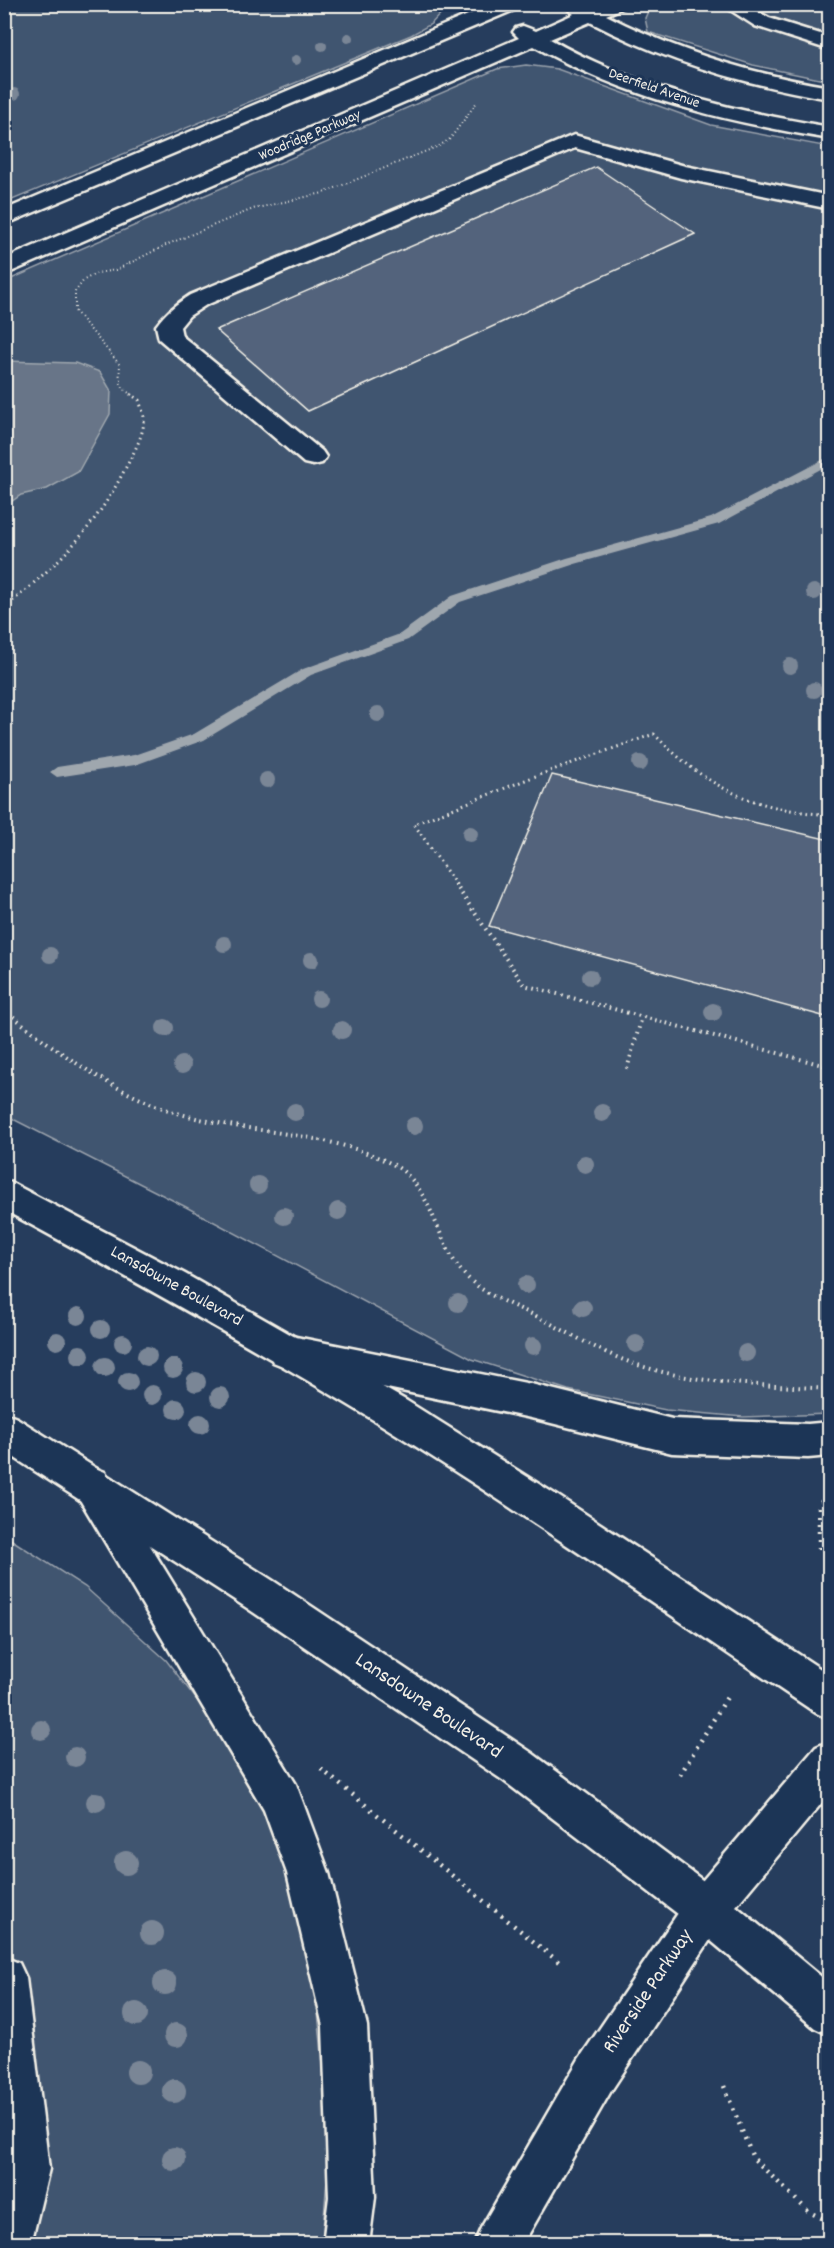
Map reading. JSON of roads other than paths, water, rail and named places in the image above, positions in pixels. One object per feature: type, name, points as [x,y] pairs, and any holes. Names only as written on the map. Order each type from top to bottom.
[{"type":"street","points":[[4,218],[482,9],[512,4]]},
{"type":"street","points":[[570,4],[627,34],[700,63],[830,93]]},
{"type":"street","name":"Woodridge Parkway","points":[[4,268],[615,4]]},
{"type":"street","points":[[730,4],[762,22],[830,44]]},
{"type":"street","name":"Deerfield Avenue","points":[[482,9],[583,64],[675,99],[770,124],[830,133]]},
{"type":"street","points":[[313,457],[171,339],[168,326],[180,311],[198,300],[574,141],[681,172],[830,203]]},
{"type":"street","name":"Lansdowne Boulevard","points":[[4,1193],[180,1287],[447,1446],[694,1606],[830,1699]]},
{"type":"street","points":[[286,1351],[531,1401],[672,1436],[808,1441],[830,1439]]},
{"type":"street","name":"Lansdowne Boulevard","points":[[4,1430],[92,1485],[518,1767],[706,1909],[830,2013]]},
{"type":"street","points":[[92,1485],[281,1799],[308,1873],[345,2026],[352,2197],[346,2244]]},
{"type":"street","name":"Riverside Parkway","points":[[497,2244],[594,2075],[706,1909],[830,1761]]},
{"type":"street","points":[[4,1978],[12,2201]]},
{"type":"waterway","points":[[57,772],[135,760],[199,737],[307,672],[404,637],[456,599],[571,561],[715,521],[830,459]]}]
